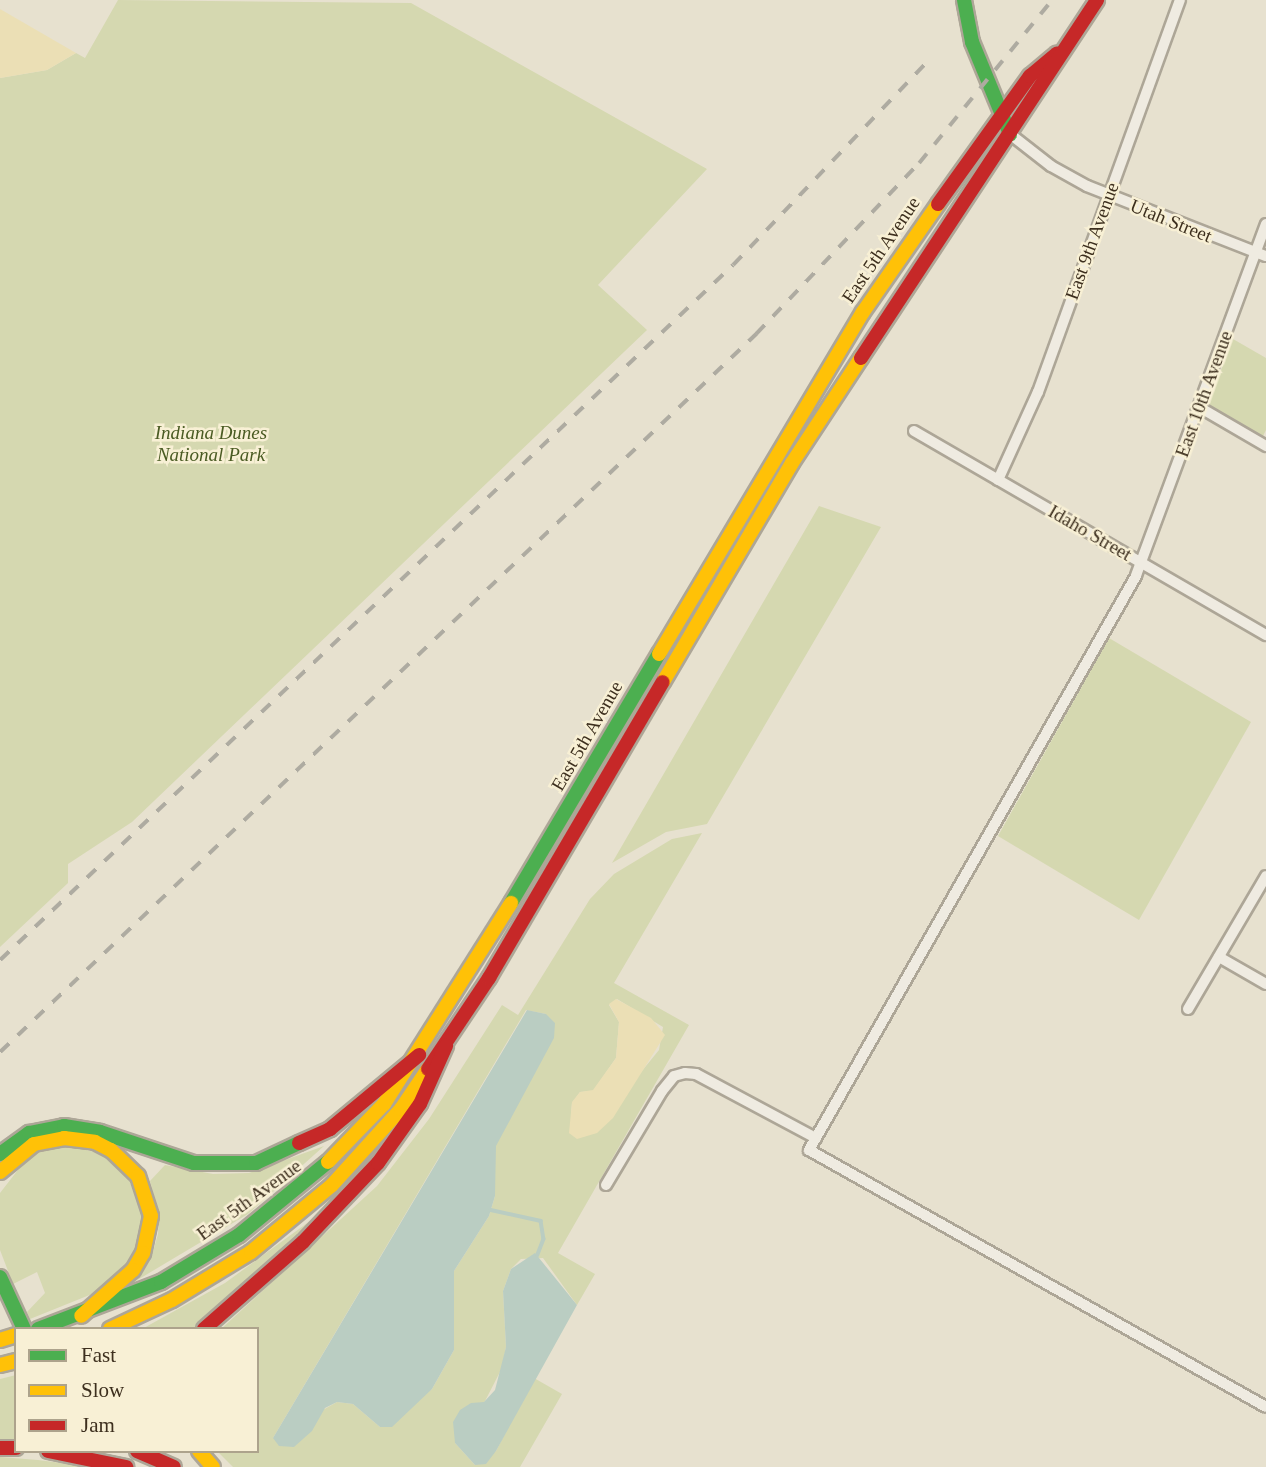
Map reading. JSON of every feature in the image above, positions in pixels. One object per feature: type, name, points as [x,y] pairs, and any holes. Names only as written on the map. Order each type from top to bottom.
[{"type":"main road","points":[[964,0],[968,30],[999,116],[1010,134]]},
{"type":"main road","name":"East 5th Avenue","points":[[114,1327],[210,1279],[296,1217],[372,1144],[446,1046],[750,530],[901,293],[1010,134],[1097,0]]},
{"type":"main road","name":"East 5th Avenue","points":[[45,1327],[81,1316],[161,1282],[282,1204],[349,1142],[419,1055],[856,323],[999,116],[1030,76],[1064,47]]},
{"type":"main road","points":[[206,1327],[303,1242],[377,1163],[420,1104],[446,1046]]},
{"type":"main road","points":[[0,1154],[29,1133],[64,1126],[100,1132],[194,1163],[256,1163],[330,1129],[419,1055]]},
{"type":"main road","points":[[0,1172],[34,1144],[64,1138],[111,1150],[138,1176],[151,1216],[144,1253],[133,1270],[81,1316]]},
{"type":"main road","points":[[0,1277],[15,1327]]},
{"type":"main road","points":[[0,1302],[22,1327]]},
{"type":"main road","points":[[58,1453],[126,1467]]},
{"type":"main road","points":[[121,1453],[147,1467]]},
{"type":"main road","points":[[142,1453],[174,1467]]},
{"type":"street","name":"East 9th Avenue","points":[[998,480],[1034,403],[1180,0]]},
{"type":"street","name":"Utah Street","points":[[1010,134],[1051,166],[1108,195],[1261,254]]},
{"type":"street","name":"East 10th Avenue","points":[[816,1138],[1142,563],[1199,407],[1261,254],[1266,225]]},
{"type":"street","points":[[1199,407],[1266,446]]},
{"type":"street","name":"Idaho Street","points":[[914,431],[1266,635]]},
{"type":"street","points":[[1188,1009],[1266,876]]},
{"type":"street","points":[[1219,957],[1266,984]]},
{"type":"street","points":[[606,1185],[662,1091],[674,1076],[696,1074],[816,1138],[809,1150],[1266,1407]]},
{"type":"green space","name":"Indiana Dunes National Park","points":[[118,0],[411,3],[707,169],[598,285],[647,330],[132,822],[68,864],[68,883],[0,947],[0,78],[47,70],[76,53],[85,58]]},
{"type":"green space","points":[[1233,339],[1266,358],[1266,430],[1262,438],[1207,406]]},
{"type":"green space","points":[[819,506],[881,527],[707,824],[666,832],[612,863]]},
{"type":"green space","points":[[1109,638],[1251,722],[1139,920],[998,836]]},
{"type":"green space","points":[[702,833],[614,983],[689,1025],[558,1253],[595,1274],[577,1305],[543,1258],[521,1259],[511,1269],[503,1291],[506,1347],[502,1368],[484,1403],[471,1403],[455,1443],[475,1465],[496,1451],[534,1378],[562,1394],[520,1467],[233,1467],[219,1453],[259,1453],[259,1327],[223,1327],[377,1186],[429,1119],[502,1005],[518,1015],[590,899],[614,874],[672,839]],"holes":[[[617,999],[663,1027],[659,1050],[637,1077],[571,1113],[572,1103],[580,1092],[593,1091],[616,1058],[619,1022],[609,1005]],[[526,1010],[546,1014],[528,1081],[495,1146],[495,1196],[489,1216],[454,1271],[454,1350],[432,1389],[380,1427],[353,1404],[337,1402],[273,1438]]]},
{"type":"green space","points":[[67,1145],[102,1154],[128,1178],[143,1211],[137,1249],[128,1266],[97,1292],[30,1319],[27,1312],[45,1293],[37,1272],[13,1284],[0,1250],[0,1193],[28,1157],[50,1147]]},
{"type":"green space","points":[[324,1146],[248,1214],[129,1285],[152,1255],[158,1234],[159,1214],[150,1181],[165,1165],[213,1174],[249,1173]]},
{"type":"green space","points":[[336,1202],[199,1327],[146,1327],[225,1283]]},
{"type":"green space","points":[[14,1376],[14,1441],[0,1441],[0,1379]]},
{"type":"green space","points":[[0,1457],[38,1460],[94,1467],[0,1467]]},
{"type":"sand","points":[[0,9],[76,53],[47,70],[0,78]]},
{"type":"sand","points":[[616,999],[651,1018],[665,1035],[613,1118],[597,1133],[577,1139],[569,1133],[572,1102],[580,1092],[593,1090],[616,1058],[619,1022],[609,1004]]},
{"type":"shaded area","points":[[527,1010],[546,1014],[555,1023],[554,1038],[496,1146],[495,1196],[489,1216],[454,1271],[454,1350],[432,1389],[392,1427],[380,1427],[353,1404],[337,1402],[325,1408],[312,1431],[294,1447],[279,1446],[273,1438]]},
{"type":"shaded area","points":[[535,1253],[577,1305],[496,1451],[486,1464],[475,1465],[455,1443],[453,1422],[460,1410],[471,1403],[484,1402],[495,1390],[506,1347],[503,1291],[511,1269]]},
{"type":"waterway","points":[[491,1210],[541,1221],[544,1239],[538,1255]]},
{"type":"railway","points":[[0,1052],[756,334],[919,163],[1052,0]]},
{"type":"railway","points":[[0,960],[733,265],[926,63]]},
{"type":"traffic: fast","points":[[964,0],[972,42],[1010,134]]},
{"type":"traffic: fast","points":[[511,903],[659,654]]},
{"type":"traffic: fast","points":[[0,1154],[29,1133],[64,1126],[100,1132],[194,1163],[256,1163],[299,1143]]},
{"type":"traffic: fast","points":[[43,1327],[161,1282],[239,1235],[328,1162]]},
{"type":"traffic: fast","points":[[0,1277],[23,1327]]},
{"type":"traffic: slow","points":[[659,654],[863,312],[938,204]]},
{"type":"traffic: slow","points":[[663,682],[792,463],[861,358]]},
{"type":"traffic: slow","points":[[328,1162],[384,1104],[511,903]]},
{"type":"traffic: slow","points":[[114,1327],[172,1300],[251,1252],[332,1185],[401,1109],[428,1069]]},
{"type":"traffic: slow","points":[[0,1172],[34,1144],[64,1138],[95,1142],[111,1150],[138,1176],[151,1216],[143,1253],[133,1270],[81,1316]]},
{"type":"traffic: slow","points":[[0,1340],[14,1336]]},
{"type":"traffic: slow","points":[[0,1365],[14,1362]]},
{"type":"traffic: slow","points":[[201,1453],[213,1467]]},
{"type":"traffic: jam","points":[[861,358],[1097,0]]},
{"type":"traffic: jam","points":[[938,204],[1030,76],[1057,53]]},
{"type":"traffic: jam","points":[[428,1069],[489,978],[663,682]]},
{"type":"traffic: jam","points":[[206,1327],[303,1242],[378,1163],[420,1104],[446,1046]]},
{"type":"traffic: jam","points":[[299,1143],[330,1129],[419,1055]]},
{"type":"traffic: jam","points":[[0,1448],[14,1448]]},
{"type":"traffic: jam","points":[[58,1453],[126,1467]]},
{"type":"traffic: jam","points":[[142,1453],[174,1467]]}]
